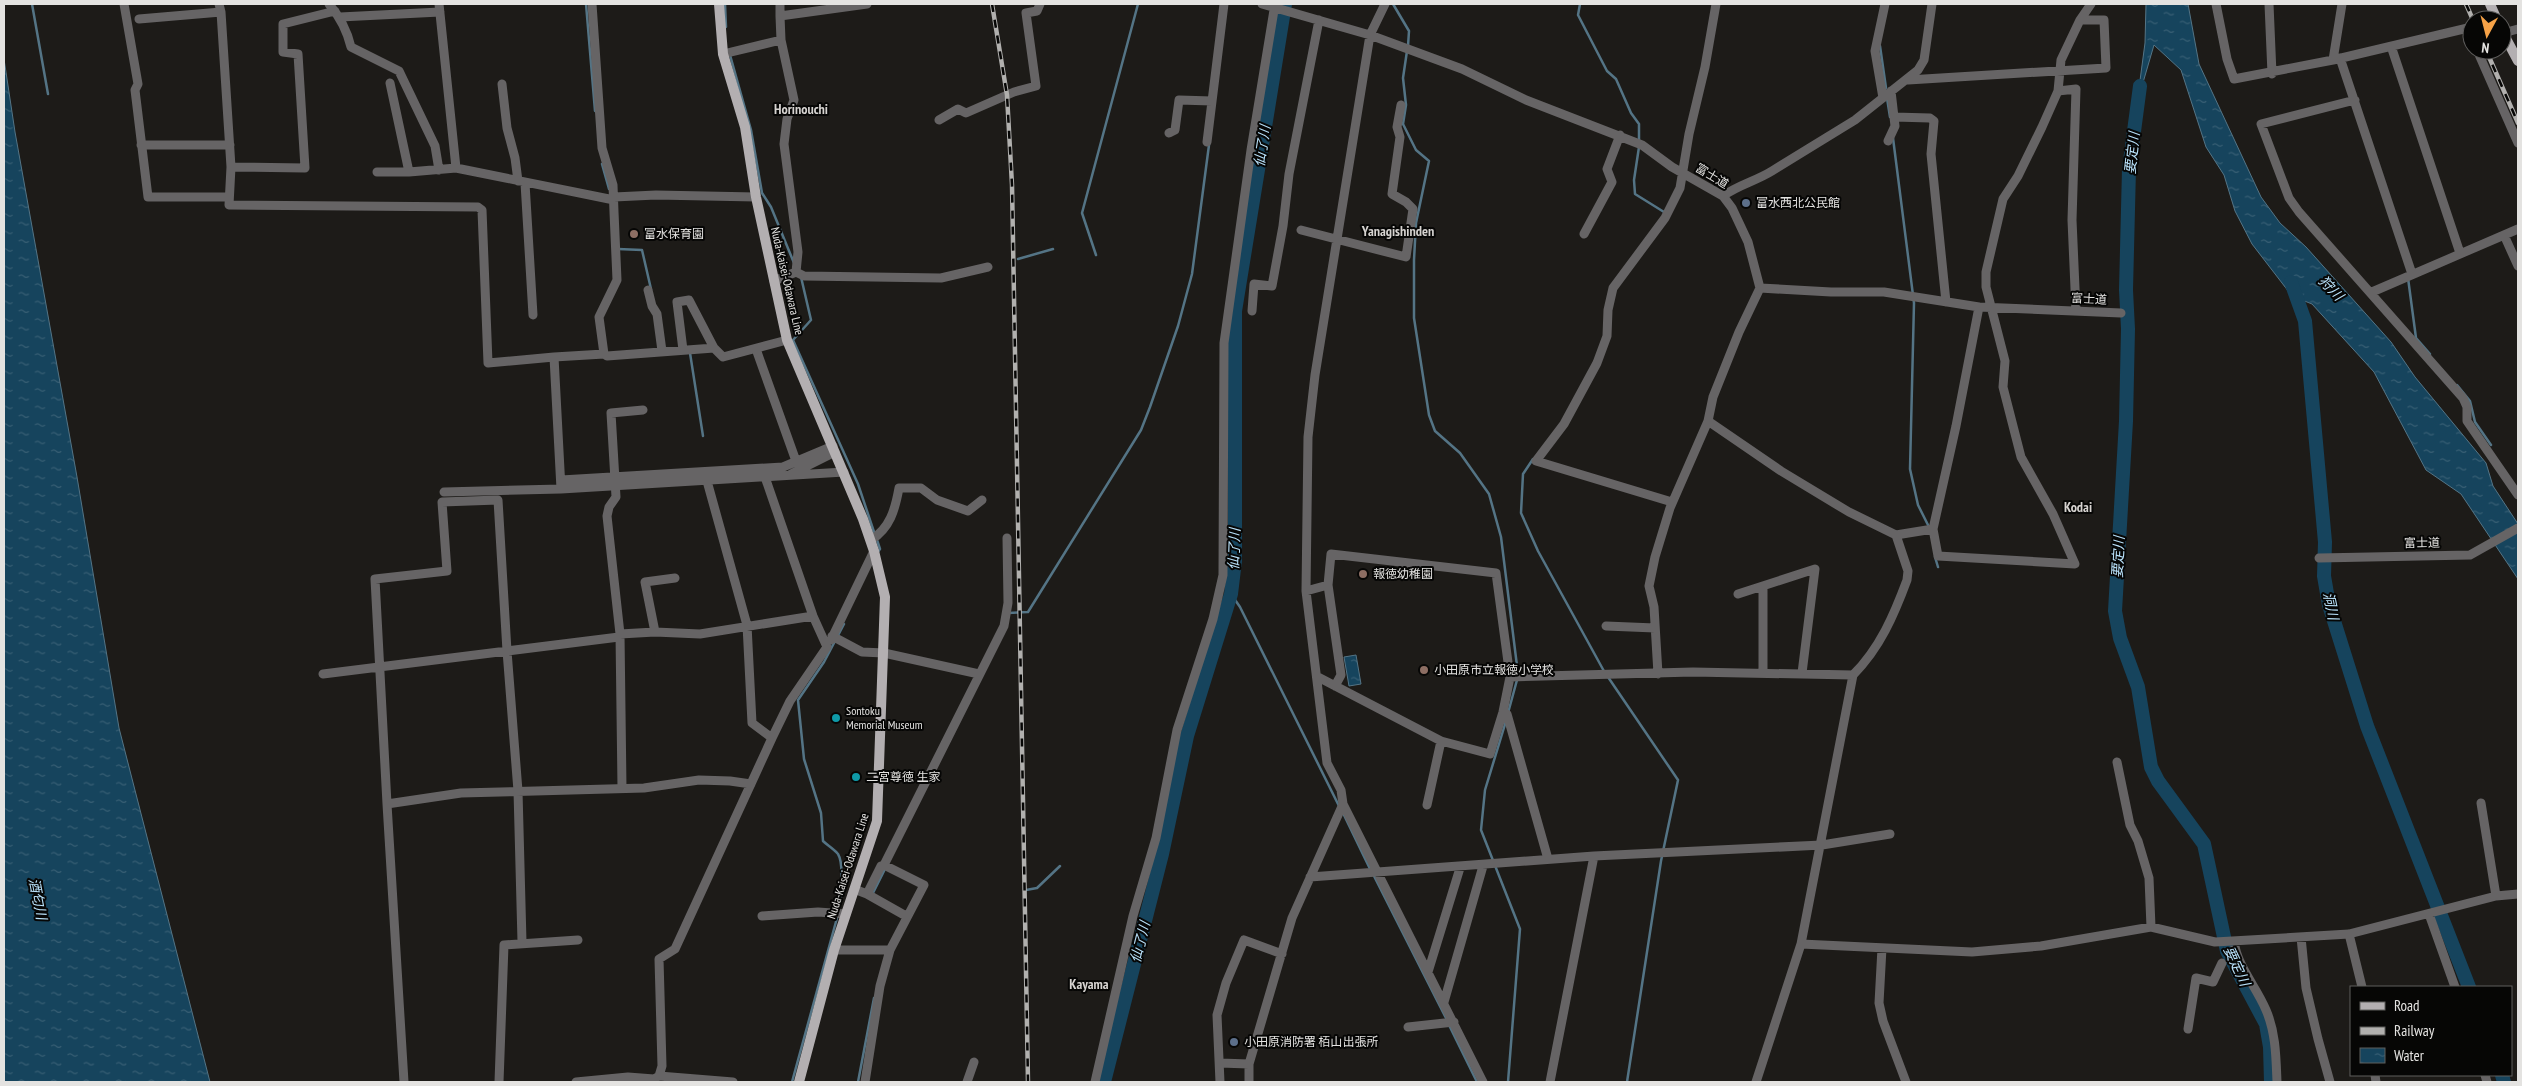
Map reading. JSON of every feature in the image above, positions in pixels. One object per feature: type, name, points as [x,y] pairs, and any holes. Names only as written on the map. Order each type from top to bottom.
[{"type":"main road","name":"Nuda-Kaisei-Odawara Line","points":[[719,4],[723,54],[745,127],[756,197],[787,340],[871,540],[878,563],[884,596],[879,812],[875,831],[834,950],[799,1082]]},
{"type":"main road","points":[[2512,49],[2518,61]]},
{"type":"street","points":[[124,4],[138,84],[135,90],[148,197],[229,197]]},
{"type":"street","points":[[329,4],[338,14],[348,33],[351,47],[399,72],[435,146],[438,170]]},
{"type":"street","points":[[592,4],[602,148],[613,185],[614,199],[616,280],[599,317],[604,354]]},
{"type":"street","points":[[780,4],[781,40],[794,100],[787,119],[784,144],[798,252],[796,272]]},
{"type":"street","points":[[780,16],[867,4]]},
{"type":"street","points":[[940,120],[958,109],[966,113],[1014,92],[1036,86],[1026,13],[1037,10],[1040,4]]},
{"type":"street","points":[[1207,142],[1224,4]]},
{"type":"street","name":"富士道","points":[[1262,4],[1275,6],[1370,35],[1462,69],[1526,100],[1639,143],[1684,174],[1723,196],[1732,208],[1748,242],[1760,288],[1831,292],[1884,292],[1909,294],[1946,302],[1979,306],[2121,313]]},
{"type":"street","points":[[1297,14],[1299,4]]},
{"type":"street","points":[[1385,4],[1370,35],[1336,239],[1329,297],[1310,404],[1306,591],[1327,763],[1341,790],[1343,804],[1483,1082]]},
{"type":"street","points":[[1672,502],[1536,461],[1553,441],[1578,402],[1606,343],[1608,310],[1613,288],[1673,205],[1684,174],[1689,134],[1705,67],[1716,4]]},
{"type":"street","points":[[1883,98],[1875,51],[1885,4]]},
{"type":"street","points":[[1723,196],[1734,188],[1772,172],[1855,120],[1908,80],[1924,60],[1932,4]]},
{"type":"street","points":[[1979,306],[1956,426],[1933,529],[1938,556],[2075,564],[2053,514],[2021,457],[2003,387],[2004,361],[1986,287],[1986,272],[2003,199],[2018,176],[2058,91],[2058,71],[2061,60],[2080,20],[2092,4]]},
{"type":"street","points":[[2216,4],[2227,59],[2234,79],[2272,74],[2462,30]]},
{"type":"street","points":[[2269,4],[2272,74]]},
{"type":"street","points":[[2342,4],[2336,59],[2355,100],[2412,274]]},
{"type":"street","points":[[1095,1082],[1134,916],[1156,838],[1177,730],[1213,619],[1223,575],[1224,343],[1251,150],[1275,6]]},
{"type":"street","points":[[139,19],[220,8],[230,144],[229,205],[478,207],[482,210],[488,363],[554,357],[604,354],[607,356],[714,348]]},
{"type":"street","points":[[231,167],[305,168],[298,54],[283,52],[283,24],[338,14],[439,8],[456,168]]},
{"type":"street","points":[[1252,311],[1254,284],[1272,286],[1284,226],[1292,154],[1319,20]]},
{"type":"street","points":[[1908,80],[2106,68],[2104,20],[2080,20]]},
{"type":"street","points":[[723,54],[781,40]]},
{"type":"street","points":[[2392,46],[2460,253]]},
{"type":"street","points":[[2481,60],[2518,143]]},
{"type":"street","points":[[390,83],[409,172]]},
{"type":"street","points":[[502,84],[507,128],[522,182],[533,315]]},
{"type":"street","points":[[2058,91],[2076,89],[2072,245],[2076,311]]},
{"type":"street","points":[[1888,141],[1895,126],[1891,91]]},
{"type":"street","points":[[1169,133],[1175,130],[1179,100],[1212,101]]},
{"type":"street","points":[[2355,100],[2261,124],[2289,198],[2299,212],[2372,292],[2463,398],[2467,407],[2467,421],[2518,495]]},
{"type":"street","points":[[1301,230],[1406,256],[1413,209],[1406,202],[1392,194],[1400,137],[1397,128],[1401,105]]},
{"type":"street","points":[[1894,117],[1930,118],[1934,121],[1931,154],[1946,302]]},
{"type":"street","points":[[1584,234],[1612,182],[1607,169],[1620,135]]},
{"type":"street","points":[[141,145],[230,144]]},
{"type":"street","points":[[377,172],[409,172],[456,168],[614,199],[656,195],[756,197]]},
{"type":"street","points":[[2372,292],[2518,229]]},
{"type":"street","points":[[2504,235],[2518,266]]},
{"type":"street","points":[[774,281],[796,272],[804,276],[941,278],[988,267]]},
{"type":"street","points":[[1658,674],[1655,628],[1649,586],[1655,557],[1672,502],[1708,421],[1713,397],[1739,332],[1760,288]]},
{"type":"street","points":[[648,290],[652,306],[657,314],[662,351]]},
{"type":"street","points":[[683,350],[677,302],[690,300],[714,348],[723,357],[787,340]]},
{"type":"street","points":[[756,349],[796,462]]},
{"type":"street","points":[[554,357],[561,485]]},
{"type":"street","points":[[622,788],[620,636],[607,516],[609,507],[616,497],[611,413],[643,410]]},
{"type":"street","points":[[1708,421],[1781,471],[1849,512],[1896,535],[1933,529]]},
{"type":"street","points":[[444,492],[616,482],[782,467],[834,449]]},
{"type":"street","points":[[787,476],[834,449]]},
{"type":"street","points":[[616,482],[707,481],[844,472]]},
{"type":"street","points":[[765,477],[813,616],[827,647]]},
{"type":"street","points":[[707,481],[747,625],[752,723],[772,738]]},
{"type":"street","points":[[871,540],[883,533],[895,510],[899,488],[921,488],[937,500],[968,511],[982,500]]},
{"type":"street","points":[[404,1082],[375,579],[448,571],[442,502],[498,500],[518,790],[522,942]]},
{"type":"street","name":"富士道","points":[[2319,558],[2474,553],[2518,528]]},
{"type":"street","points":[[1756,1082],[1801,944],[1822,845],[1853,676],[1881,641],[1908,580],[1908,570],[1896,535]]},
{"type":"street","points":[[866,894],[881,866],[884,864],[1004,626],[1008,603],[1007,538]]},
{"type":"street","points":[[655,1079],[662,1066],[659,959],[675,949],[790,701],[827,647],[874,551]]},
{"type":"street","points":[[1318,677],[1335,686],[1441,742],[1490,754],[1503,712],[1510,677],[1496,573],[1331,554],[1328,585],[1341,675],[1335,686]]},
{"type":"street","points":[[1738,594],[1815,570],[1802,673]]},
{"type":"street","points":[[655,632],[645,582],[675,578]]},
{"type":"street","points":[[1306,591],[1328,585]]},
{"type":"street","points":[[1763,586],[1763,673]]},
{"type":"street","points":[[322,674],[655,632],[700,634],[813,616]]},
{"type":"street","points":[[1606,626],[1655,628]]},
{"type":"street","points":[[832,636],[862,652],[884,653],[979,674]]},
{"type":"street","points":[[1510,677],[1763,673],[1853,676]]},
{"type":"street","points":[[1503,712],[1507,714],[1548,859]]},
{"type":"street","points":[[1428,805],[1441,742]]},
{"type":"street","points":[[2117,762],[2130,825],[2138,841],[2149,878],[2151,927]]},
{"type":"street","points":[[387,804],[460,793],[644,788],[699,780],[751,784]]},
{"type":"street","points":[[2481,803],[2496,896]]},
{"type":"street","points":[[1249,1082],[1249,1064],[1292,918],[1343,804]]},
{"type":"street","points":[[1310,877],[1460,868],[1594,856],[1822,845],[1890,834]]},
{"type":"street","points":[[1550,1082],[1594,856]]},
{"type":"street","points":[[865,1082],[880,986],[890,950],[906,916],[924,885],[884,864]]},
{"type":"street","points":[[1444,1002],[1483,866]]},
{"type":"street","points":[[1428,972],[1460,868]]},
{"type":"street","points":[[854,889],[906,916]]},
{"type":"street","points":[[1801,944],[1972,952],[2042,946],[2151,927],[2215,942],[2349,934],[2496,896],[2518,894]]},
{"type":"street","points":[[762,916],[818,912],[846,914]]},
{"type":"street","points":[[2429,914],[2455,986]]},
{"type":"street","points":[[2349,934],[2362,986]]},
{"type":"street","points":[[2301,937],[2306,988],[2330,1082]]},
{"type":"street","points":[[499,1082],[504,945],[522,942],[578,940]]},
{"type":"street","points":[[1220,1082],[1217,1033],[1218,1010],[1226,983],[1244,940],[1282,954]]},
{"type":"street","points":[[2234,940],[2236,954],[2266,1010],[2273,1029],[2277,1082]]},
{"type":"street","points":[[1882,948],[1879,1003],[1883,1021],[1906,1082]]},
{"type":"street","points":[[834,950],[890,950]]},
{"type":"street","points":[[2188,1029],[2196,978],[2213,982],[2222,963]]},
{"type":"street","points":[[1408,1027],[1454,1022]]},
{"type":"street","points":[[967,1082],[974,1062]]},
{"type":"street","points":[[1220,1063],[1249,1064]]},
{"type":"street","points":[[576,1082],[628,1077],[733,1082]]},
{"type":"water","name":"狩川","points":[[2146,4],[2188,4],[2199,64],[2261,197],[2280,223],[2306,247],[2391,342],[2415,377],[2486,463],[2493,486],[2518,524],[2518,579],[2461,494],[2426,470],[2374,372],[2312,304],[2292,296],[2252,244],[2235,211],[2224,175],[2206,147],[2181,70],[2154,45],[2137,103],[2145,43]]},
{"type":"water","name":"酒匂川","points":[[4,59],[15,132],[77,477],[119,728],[210,1082],[4,1082]]},
{"type":"water","points":[[1356,655],[1361,684],[1349,686],[1344,657]]},
{"type":"waterway","points":[[32,4],[48,94]]},
{"type":"waterway","points":[[586,4],[595,111]]},
{"type":"waterway","points":[[725,4],[726,27]]},
{"type":"waterway","points":[[1096,255],[1082,213],[1138,4]]},
{"type":"waterway","name":"仙了川","points":[[1104,1082],[1162,854],[1187,736],[1231,594],[1235,561],[1235,311],[1285,4]]},
{"type":"waterway","points":[[1393,4],[1409,31],[1408,46]]},
{"type":"waterway","points":[[1580,4],[1578,15],[1607,71],[1616,79],[1631,113],[1639,124],[1639,142]]},
{"type":"waterway","points":[[1880,46],[1886,88]]},
{"type":"waterway","points":[[1407,51],[1403,78],[1406,105],[1403,124],[1416,150],[1429,161],[1416,223],[1414,260],[1414,318],[1429,415],[1435,431],[1460,453],[1489,494],[1501,537],[1518,674]]},
{"type":"waterway","points":[[730,55],[751,130],[762,193],[771,207],[794,263]]},
{"type":"waterway","name":"要定川","points":[[2140,86],[2129,169],[2126,290],[2128,329],[2126,421],[2115,611],[2120,638],[2138,687],[2151,767],[2158,781],[2204,844],[2227,951],[2266,1024],[2270,1047],[2271,1082]]},
{"type":"waterway","points":[[1887,98],[1890,117]]},
{"type":"waterway","points":[[1893,138],[1914,303],[1910,469],[1918,505],[1929,527]]},
{"type":"waterway","points":[[1008,613],[1028,612],[1141,430],[1178,326],[1192,274],[1209,145]]},
{"type":"waterway","points":[[1639,147],[1634,180],[1635,194],[1664,212]]},
{"type":"waterway","points":[[602,164],[609,189]]},
{"type":"waterway","points":[[618,249],[642,250],[651,289]]},
{"type":"waterway","points":[[1018,259],[1053,249]]},
{"type":"waterway","points":[[801,277],[811,320],[793,340],[858,484],[875,535]]},
{"type":"waterway","points":[[2408,278],[2416,338],[2430,354]]},
{"type":"waterway","name":"洞川","points":[[2291,282],[2305,321],[2325,542],[2324,576],[2329,605],[2367,726],[2469,986]]},
{"type":"waterway","points":[[690,353],[703,436]]},
{"type":"waterway","points":[[2457,385],[2470,401],[2475,422],[2491,445]]},
{"type":"waterway","points":[[1533,459],[1523,474],[1521,513],[1538,551],[1605,673]]},
{"type":"waterway","points":[[877,540],[880,549],[877,553]]},
{"type":"waterway","points":[[1935,557],[1938,567]]},
{"type":"waterway","points":[[1231,594],[1240,607],[1339,806]]},
{"type":"waterway","points":[[792,1082],[837,918],[842,876],[838,854],[823,841],[821,813],[804,759],[798,700],[824,662],[844,624]]},
{"type":"waterway","points":[[1608,677],[1678,780],[1661,861],[1627,1082]]},
{"type":"waterway","points":[[1508,713],[1517,680]]},
{"type":"waterway","points":[[1506,721],[1485,790],[1481,830],[1520,929],[1508,1082]]},
{"type":"waterway","points":[[1344,815],[1371,871]]},
{"type":"waterway","points":[[1026,890],[1037,888],[1060,866]]},
{"type":"waterway","points":[[873,893],[886,867]]},
{"type":"waterway","points":[[1374,876],[1447,1020]]},
{"type":"waterway","points":[[858,1082],[874,998]]},
{"type":"waterway","points":[[1449,1025],[1477,1082]]},
{"type":"waterway","name":"洞川","points":[[2502,1076],[2504,1082]]},
{"type":"railway","points":[[992,4],[1007,95],[1012,185],[1028,1082]]},
{"type":"railway","points":[[2466,4],[2469,10]]},
{"type":"railway","points":[[2490,60],[2518,123]]},
{"type":"place","name":"富水西北公民館","points":[[1746,203]]},
{"type":"place","name":"富水保育園","points":[[634,234]]},
{"type":"place","name":"報徳幼稚園","points":[[1363,574]]},
{"type":"place","name":"小田原市立報徳小学校","points":[[1424,670]]},
{"type":"place","name":"Sontoku Memorial Museum","points":[[836,718]]},
{"type":"place","name":"二宮尊徳 生家","points":[[856,777]]},
{"type":"place","name":"小田原消防署 栢山出張所","points":[[1234,1042]]},
{"type":"district","name":"Horinouchi","points":[[801,109]]},
{"type":"district","name":"Yanagishinden","points":[[1398,231]]},
{"type":"district","name":"Kodai","points":[[2078,507]]},
{"type":"district","name":"Kayama","points":[[1089,984]]}]
